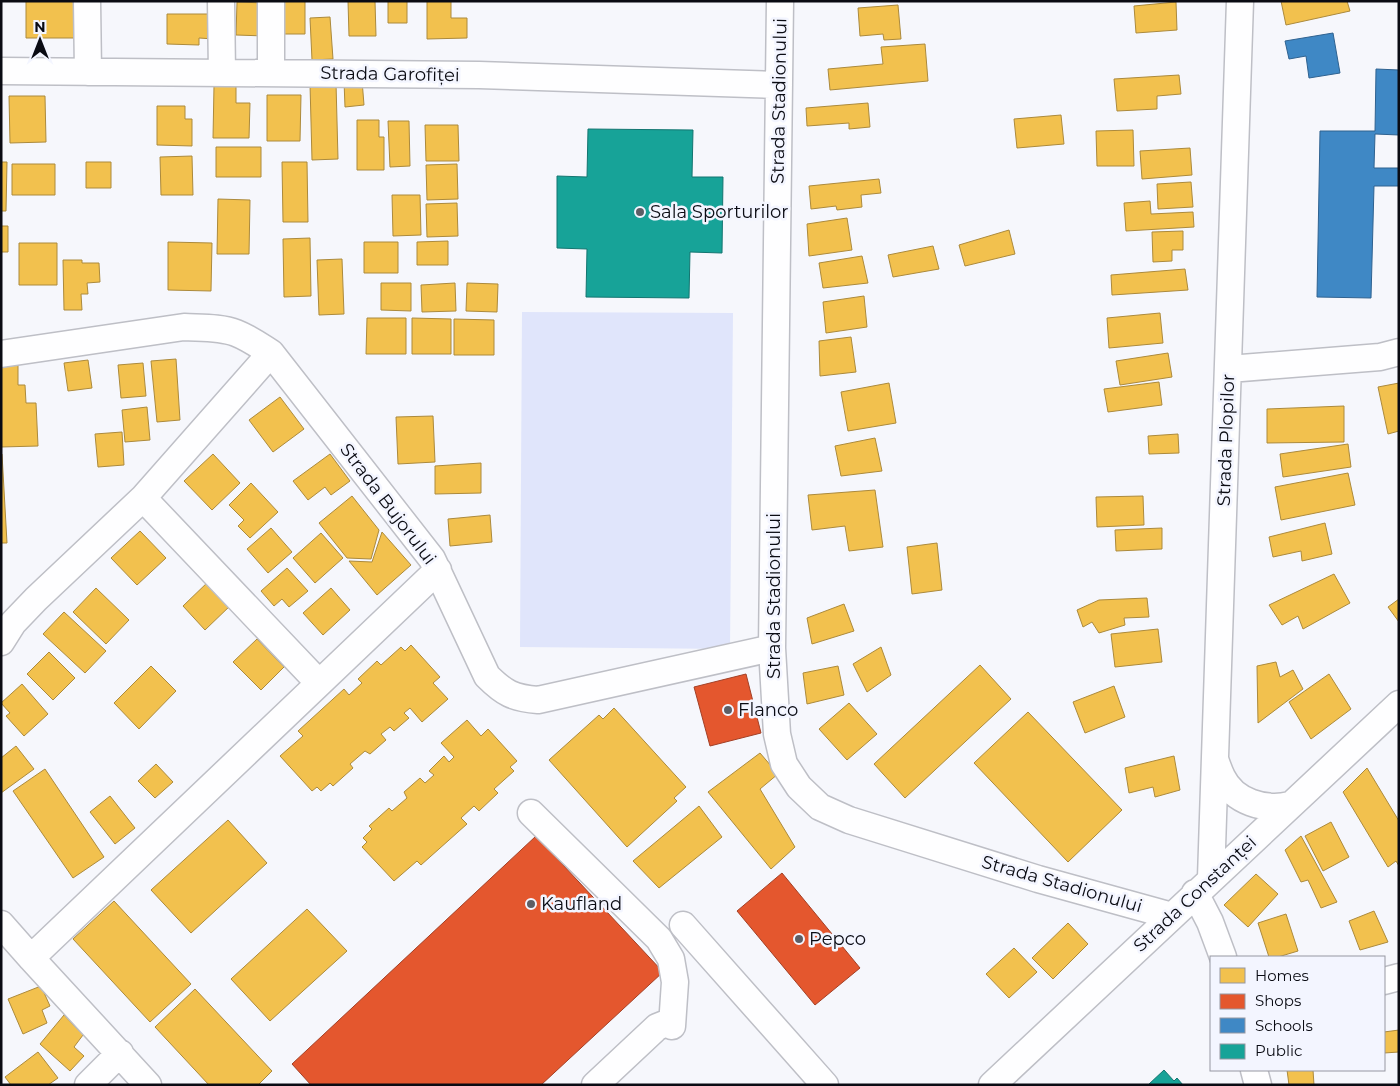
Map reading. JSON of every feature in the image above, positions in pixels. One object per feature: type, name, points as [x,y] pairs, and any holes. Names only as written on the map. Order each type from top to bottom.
[{"type":"street","points":[[87,1],[88,72]]},
{"type":"street","points":[[221,1],[222,73]]},
{"type":"street","points":[[271,1],[271,73]]},
{"type":"street","name":"Strada Stadionului","points":[[780,1],[772,648],[777,734],[784,764],[799,787],[820,807],[849,820],[1038,879],[1172,916]]},
{"type":"street","name":"Strada Plopilor","points":[[1203,886],[1214,757],[1229,369],[1240,1]]},
{"type":"street","name":"Strada Garofiței","points":[[1,71],[479,75],[779,85]]},
{"type":"street","name":"Strada Bujorului","points":[[1,354],[184,327],[234,332],[272,354],[432,559],[487,676],[500,688],[520,698],[538,700],[772,648]]},
{"type":"street","points":[[1229,369],[1380,357],[1399,352]]},
{"type":"street","points":[[1,642],[13,622],[143,498],[272,354]]},
{"type":"street","points":[[143,498],[319,683]]},
{"type":"street","points":[[31,958],[438,570]]},
{"type":"street","name":"Strada Constanței","points":[[992,1085],[1399,704]]},
{"type":"street","points":[[1214,757],[1223,779],[1237,796],[1255,805],[1277,808],[1290,805]]},
{"type":"street","points":[[531,813],[659,939],[671,959],[675,982],[672,1026],[667,1024],[657,1027],[595,1085]]},
{"type":"street","points":[[1203,886],[1210,922],[1223,956]]},
{"type":"street","points":[[1,924],[148,1085]]},
{"type":"street","points":[[683,925],[825,1085]]},
{"type":"street","points":[[1385,981],[1399,977]]},
{"type":"street","points":[[88,1085],[120,1053]]},
{"type":"street","points":[[1254,1071],[1258,1085]]},
{"type":"shaded area","points":[[522,312],[733,313],[730,649],[520,647]]},
{"type":"building: Homes","points":[[26,1],[79,1],[79,38],[26,38]]},
{"type":"building: Homes","points":[[282,1],[305,1],[305,34],[282,34]]},
{"type":"building: Homes","points":[[348,1],[375,1],[376,36],[349,36]]},
{"type":"building: Homes","points":[[388,1],[407,1],[407,23],[388,23]]},
{"type":"building: Homes","points":[[427,1],[451,1],[451,18],[467,18],[467,38],[427,39]]},
{"type":"building: Homes","points":[[1281,1],[1347,1],[1350,11],[1286,25]]},
{"type":"building: Homes","points":[[237,2],[265,3],[265,36],[236,35]]},
{"type":"building: Homes","points":[[1176,2],[1177,30],[1136,33],[1134,6]]},
{"type":"building: Homes","points":[[898,5],[901,39],[884,40],[883,34],[860,36],[858,8]]},
{"type":"building: Homes","points":[[167,14],[211,14],[214,39],[199,38],[199,45],[167,44]]},
{"type":"building: Homes","points":[[330,17],[333,59],[312,60],[310,18]]},
{"type":"building: Homes","points":[[925,44],[928,81],[830,90],[828,69],[883,64],[881,47]]},
{"type":"building: Homes","points":[[1179,75],[1181,94],[1157,96],[1157,109],[1117,111],[1114,79]]},
{"type":"building: Homes","points":[[362,80],[364,105],[345,107],[344,81]]},
{"type":"building: Homes","points":[[336,83],[338,159],[312,160],[310,84]]},
{"type":"building: Homes","points":[[214,86],[236,86],[236,103],[250,103],[249,138],[213,138]]},
{"type":"building: Homes","points":[[267,95],[301,95],[300,141],[267,141]]},
{"type":"building: Homes","points":[[9,96],[45,96],[46,142],[10,143]]},
{"type":"building: Homes","points":[[868,103],[870,127],[849,129],[849,123],[807,126],[806,108]]},
{"type":"building: Homes","points":[[157,106],[185,106],[185,119],[192,119],[192,146],[157,145]]},
{"type":"building: Homes","points":[[1061,115],[1064,144],[1017,148],[1014,119]]},
{"type":"building: Homes","points":[[357,120],[379,120],[379,137],[384,137],[384,170],[357,170]]},
{"type":"building: Homes","points":[[388,121],[409,121],[410,166],[390,167]]},
{"type":"building: Homes","points":[[425,125],[458,125],[459,161],[426,161]]},
{"type":"building: Homes","points":[[1133,130],[1134,166],[1097,166],[1096,131]]},
{"type":"building: Homes","points":[[216,147],[261,147],[261,177],[216,177]]},
{"type":"building: Homes","points":[[1190,148],[1192,175],[1142,179],[1140,151]]},
{"type":"building: Homes","points":[[192,156],[193,195],[161,195],[160,157]]},
{"type":"building: Homes","points":[[1,162],[7,162],[6,211],[1,211]]},
{"type":"building: Homes","points":[[86,162],[111,162],[111,188],[86,188]]},
{"type":"building: Homes","points":[[282,162],[307,162],[308,222],[283,222]]},
{"type":"building: Homes","points":[[12,164],[55,164],[55,195],[12,195]]},
{"type":"building: Homes","points":[[457,164],[458,199],[427,200],[426,165]]},
{"type":"building: Homes","points":[[879,179],[881,193],[861,195],[862,207],[837,210],[836,206],[811,209],[809,186]]},
{"type":"building: Homes","points":[[1191,182],[1193,207],[1158,209],[1157,184]]},
{"type":"building: Homes","points":[[392,195],[420,195],[421,235],[393,236]]},
{"type":"building: Homes","points":[[218,199],[250,200],[249,254],[217,254]]},
{"type":"building: Homes","points":[[1150,201],[1151,214],[1193,212],[1194,227],[1126,231],[1124,203]]},
{"type":"building: Homes","points":[[457,203],[458,236],[427,237],[426,204]]},
{"type":"building: Homes","points":[[847,218],[852,250],[809,256],[807,224]]},
{"type":"building: Homes","points":[[1,226],[8,226],[8,252],[1,252]]},
{"type":"building: Homes","points":[[1009,230],[1015,254],[965,266],[959,245]]},
{"type":"building: Homes","points":[[1183,231],[1183,250],[1172,250],[1172,261],[1153,262],[1152,232]]},
{"type":"building: Homes","points":[[310,238],[311,296],[284,297],[283,239]]},
{"type":"building: Homes","points":[[448,241],[448,265],[417,265],[417,242]]},
{"type":"building: Homes","points":[[168,242],[212,243],[211,291],[168,290]]},
{"type":"building: Homes","points":[[364,242],[398,242],[398,273],[364,273]]},
{"type":"building: Homes","points":[[19,243],[57,243],[57,285],[19,285]]},
{"type":"building: Homes","points":[[933,246],[939,269],[893,277],[888,255]]},
{"type":"building: Homes","points":[[862,256],[868,283],[823,288],[819,263]]},
{"type":"building: Homes","points":[[342,259],[344,314],[319,315],[317,260]]},
{"type":"building: Homes","points":[[63,260],[82,260],[82,263],[99,263],[100,282],[87,283],[88,294],[81,294],[82,310],[64,310]]},
{"type":"building: Homes","points":[[1185,269],[1188,290],[1112,295],[1111,275]]},
{"type":"building: Homes","points":[[381,283],[411,283],[411,311],[381,310]]},
{"type":"building: Homes","points":[[455,283],[456,311],[422,312],[421,285]]},
{"type":"building: Homes","points":[[467,283],[498,284],[497,312],[466,311]]},
{"type":"building: Homes","points":[[864,296],[867,327],[826,333],[823,302]]},
{"type":"building: Homes","points":[[1160,313],[1163,343],[1109,348],[1107,318]]},
{"type":"building: Homes","points":[[367,318],[406,318],[406,354],[366,354]]},
{"type":"building: Homes","points":[[412,318],[451,319],[451,354],[412,354]]},
{"type":"building: Homes","points":[[454,319],[494,320],[494,355],[454,355]]},
{"type":"building: Homes","points":[[851,337],[856,372],[820,376],[819,341]]},
{"type":"building: Homes","points":[[1168,353],[1172,377],[1120,385],[1116,361]]},
{"type":"building: Homes","points":[[176,359],[180,420],[157,422],[151,361]]},
{"type":"building: Homes","points":[[1,360],[18,360],[18,385],[25,385],[26,403],[36,403],[38,446],[1,447]]},
{"type":"building: Homes","points":[[88,360],[92,388],[68,391],[64,363]]},
{"type":"building: Homes","points":[[143,363],[146,396],[121,398],[118,365]]},
{"type":"building: Homes","points":[[1159,382],[1162,405],[1108,412],[1104,389]]},
{"type":"building: Homes","points":[[889,383],[896,423],[848,431],[841,392]]},
{"type":"building: Homes","points":[[1399,383],[1399,431],[1388,434],[1378,387]]},
{"type":"building: Homes","points":[[280,397],[304,429],[273,452],[249,420]]},
{"type":"building: Homes","points":[[1344,406],[1344,442],[1267,443],[1267,409]]},
{"type":"building: Homes","points":[[147,407],[150,440],[125,442],[122,410]]},
{"type":"building: Homes","points":[[433,416],[435,462],[398,464],[396,417]]},
{"type":"building: Homes","points":[[122,432],[124,465],[98,467],[95,434]]},
{"type":"building: Homes","points":[[1178,434],[1179,453],[1149,454],[1148,436]]},
{"type":"building: Homes","points":[[875,438],[882,471],[841,476],[835,446]]},
{"type":"building: Homes","points":[[1348,444],[1351,467],[1283,477],[1280,454]]},
{"type":"building: Homes","points":[[2,454],[7,543],[1,543]]},
{"type":"building: Homes","points":[[213,454],[240,483],[212,510],[184,481]]},
{"type":"building: Homes","points":[[330,454],[350,481],[331,495],[325,487],[308,500],[293,481]]},
{"type":"building: Homes","points":[[481,463],[481,493],[435,494],[435,466]]},
{"type":"building: Homes","points":[[1348,473],[1355,505],[1281,520],[1275,487]]},
{"type":"building: Homes","points":[[251,483],[278,512],[250,538],[238,526],[244,520],[229,505]]},
{"type":"building: Homes","points":[[875,490],[883,547],[849,551],[845,526],[812,530],[808,495]]},
{"type":"building: Homes","points":[[352,496],[379,530],[371,559],[347,558],[319,523]]},
{"type":"building: Homes","points":[[1143,496],[1144,525],[1097,527],[1096,497]]},
{"type":"building: Homes","points":[[490,515],[492,542],[450,546],[448,519]]},
{"type":"building: Homes","points":[[1325,523],[1332,554],[1302,561],[1301,551],[1273,557],[1269,537]]},
{"type":"building: Homes","points":[[271,528],[292,552],[268,573],[247,549]]},
{"type":"building: Homes","points":[[1162,528],[1162,549],[1116,551],[1115,530]]},
{"type":"building: Homes","points":[[140,531],[166,558],[137,585],[111,558]]},
{"type":"building: Homes","points":[[382,532],[411,565],[377,595],[349,561],[372,562]]},
{"type":"building: Homes","points":[[321,533],[343,558],[315,583],[293,558]]},
{"type":"building: Homes","points":[[937,543],[942,590],[912,594],[907,547]]},
{"type":"building: Homes","points":[[287,568],[308,591],[289,607],[282,599],[274,606],[261,591]]},
{"type":"building: Homes","points":[[1334,574],[1350,603],[1303,629],[1298,616],[1282,625],[1269,605]]},
{"type":"building: Homes","points":[[210,580],[232,604],[205,630],[183,606]]},
{"type":"building: Homes","points":[[96,588],[129,620],[106,644],[73,612]]},
{"type":"building: Homes","points":[[331,588],[350,610],[323,635],[303,613]]},
{"type":"building: Homes","points":[[1147,598],[1149,617],[1124,618],[1125,625],[1099,633],[1092,622],[1083,627],[1077,610],[1099,600]]},
{"type":"building: Homes","points":[[1399,599],[1399,622],[1388,607]]},
{"type":"building: Homes","points":[[844,604],[854,631],[812,644],[807,618]]},
{"type":"building: Homes","points":[[64,612],[106,651],[85,673],[43,634]]},
{"type":"building: Homes","points":[[1158,629],[1162,662],[1115,667],[1111,634]]},
{"type":"building: Homes","points":[[257,639],[284,667],[261,690],[233,662]]},
{"type":"building: Homes","points":[[411,645],[440,677],[433,683],[448,699],[422,722],[410,708],[404,713],[409,718],[394,731],[390,727],[381,734],[386,740],[370,754],[365,751],[350,764],[353,768],[333,786],[330,783],[321,791],[317,787],[312,791],[280,756],[303,736],[298,731],[344,689],[349,695],[362,683],[358,679],[377,661],[381,665],[401,647],[405,651]]},
{"type":"building: Homes","points":[[881,647],[891,675],[867,692],[853,664]]},
{"type":"building: Homes","points":[[49,652],[75,678],[53,700],[27,674]]},
{"type":"building: Homes","points":[[1276,662],[1280,677],[1293,670],[1303,689],[1258,723],[1257,666]]},
{"type":"building: Homes","points":[[980,665],[1011,699],[905,798],[874,764]]},
{"type":"building: Homes","points":[[151,666],[176,691],[139,729],[114,703]]},
{"type":"building: Homes","points":[[838,666],[844,695],[807,704],[803,673]]},
{"type":"building: Homes","points":[[1329,674],[1351,709],[1311,739],[1289,702]]},
{"type":"building: Homes","points":[[22,684],[48,714],[24,736],[6,716],[10,713],[1,703]]},
{"type":"building: Homes","points":[[1114,686],[1125,717],[1085,733],[1073,702]]},
{"type":"building: Homes","points":[[849,703],[877,734],[847,760],[819,729]]},
{"type":"building: Homes","points":[[614,708],[686,787],[674,798],[677,801],[627,847],[549,760],[599,715],[603,719]]},
{"type":"building: Homes","points":[[1028,712],[1122,810],[1068,862],[974,763]]},
{"type":"building: Homes","points":[[467,720],[481,736],[488,729],[517,761],[510,767],[514,771],[494,789],[498,793],[479,811],[474,806],[461,818],[467,824],[421,865],[417,861],[394,881],[362,847],[367,842],[363,838],[372,829],[369,826],[389,808],[392,811],[407,798],[404,792],[420,778],[425,783],[434,775],[429,771],[444,756],[449,762],[454,757],[441,743]]},
{"type":"building: Homes","points":[[16,746],[34,769],[1,793],[1,758]]},
{"type":"building: Homes","points":[[760,753],[778,774],[760,789],[795,847],[771,869],[708,792]]},
{"type":"building: Homes","points":[[1174,756],[1180,790],[1155,797],[1153,787],[1129,793],[1125,768]]},
{"type":"building: Homes","points":[[156,764],[173,782],[155,798],[138,781]]},
{"type":"building: Homes","points":[[1367,768],[1399,821],[1399,866],[1396,861],[1388,867],[1343,792]]},
{"type":"building: Homes","points":[[45,769],[104,857],[73,878],[13,791]]},
{"type":"building: Homes","points":[[110,796],[135,828],[115,844],[90,812]]},
{"type":"building: Homes","points":[[699,806],[722,837],[659,888],[633,861]]},
{"type":"building: Homes","points":[[228,820],[267,863],[191,933],[151,890]]},
{"type":"building: Homes","points":[[1331,822],[1349,857],[1323,871],[1305,836]]},
{"type":"building: Homes","points":[[1301,836],[1337,902],[1321,908],[1308,880],[1301,882],[1285,850]]},
{"type":"building: Homes","points":[[1256,874],[1278,894],[1248,927],[1224,905]]},
{"type":"building: Homes","points":[[114,901],[191,984],[150,1022],[73,939]]},
{"type":"building: Homes","points":[[307,909],[347,951],[270,1021],[231,979]]},
{"type":"building: Homes","points":[[1374,911],[1388,942],[1360,950],[1349,921]]},
{"type":"building: Homes","points":[[1286,914],[1298,951],[1281,956],[1269,956],[1258,923]]},
{"type":"building: Homes","points":[[1068,923],[1088,944],[1053,979],[1032,958]]},
{"type":"building: Homes","points":[[1014,948],[1037,972],[1009,998],[986,974]]},
{"type":"building: Homes","points":[[41,986],[50,1006],[42,1010],[47,1023],[23,1034],[8,999]]},
{"type":"building: Homes","points":[[195,989],[272,1071],[258,1085],[209,1085],[155,1027]]},
{"type":"building: Homes","points":[[64,1015],[83,1035],[74,1047],[84,1056],[70,1071],[40,1044]]},
{"type":"building: Homes","points":[[1399,1030],[1399,1052],[1385,1053],[1385,1032]]},
{"type":"building: Homes","points":[[38,1052],[58,1078],[48,1085],[11,1085],[5,1077]]},
{"type":"building: Homes","points":[[1287,1071],[1313,1071],[1314,1085],[1289,1085]]},
{"type":"building: Shops","name":"Flanco","points":[[746,674],[761,733],[710,746],[694,687]]},
{"type":"building: Shops","name":"Kaufland","points":[[536,836],[663,972],[541,1085],[311,1085],[292,1064]]},
{"type":"building: Shops","name":"Pepco","points":[[782,873],[860,968],[815,1005],[737,911]]},
{"type":"building: Schools","points":[[1333,33],[1340,73],[1309,78],[1306,56],[1289,59],[1285,41]]},
{"type":"building: Schools","points":[[1376,69],[1399,70],[1399,135],[1375,134],[1374,168],[1399,168],[1399,186],[1374,186],[1371,298],[1317,297],[1320,131],[1375,131]]},
{"type":"building: Public","name":"Sala Sporturilor","points":[[588,129],[693,130],[692,177],[723,177],[722,253],[690,252],[689,298],[586,297],[587,249],[557,248],[557,176],[587,177]]},
{"type":"building: Public","points":[[1164,1070],[1174,1081],[1177,1078],[1183,1085],[1148,1085]]},
{"type":"place","name":"Sala Sporturilor","points":[[640,212]]},
{"type":"place","name":"Flanco","points":[[728,710]]},
{"type":"place","name":"Kaufland","points":[[531,904]]},
{"type":"place","name":"Pepco","points":[[799,939]]}]
